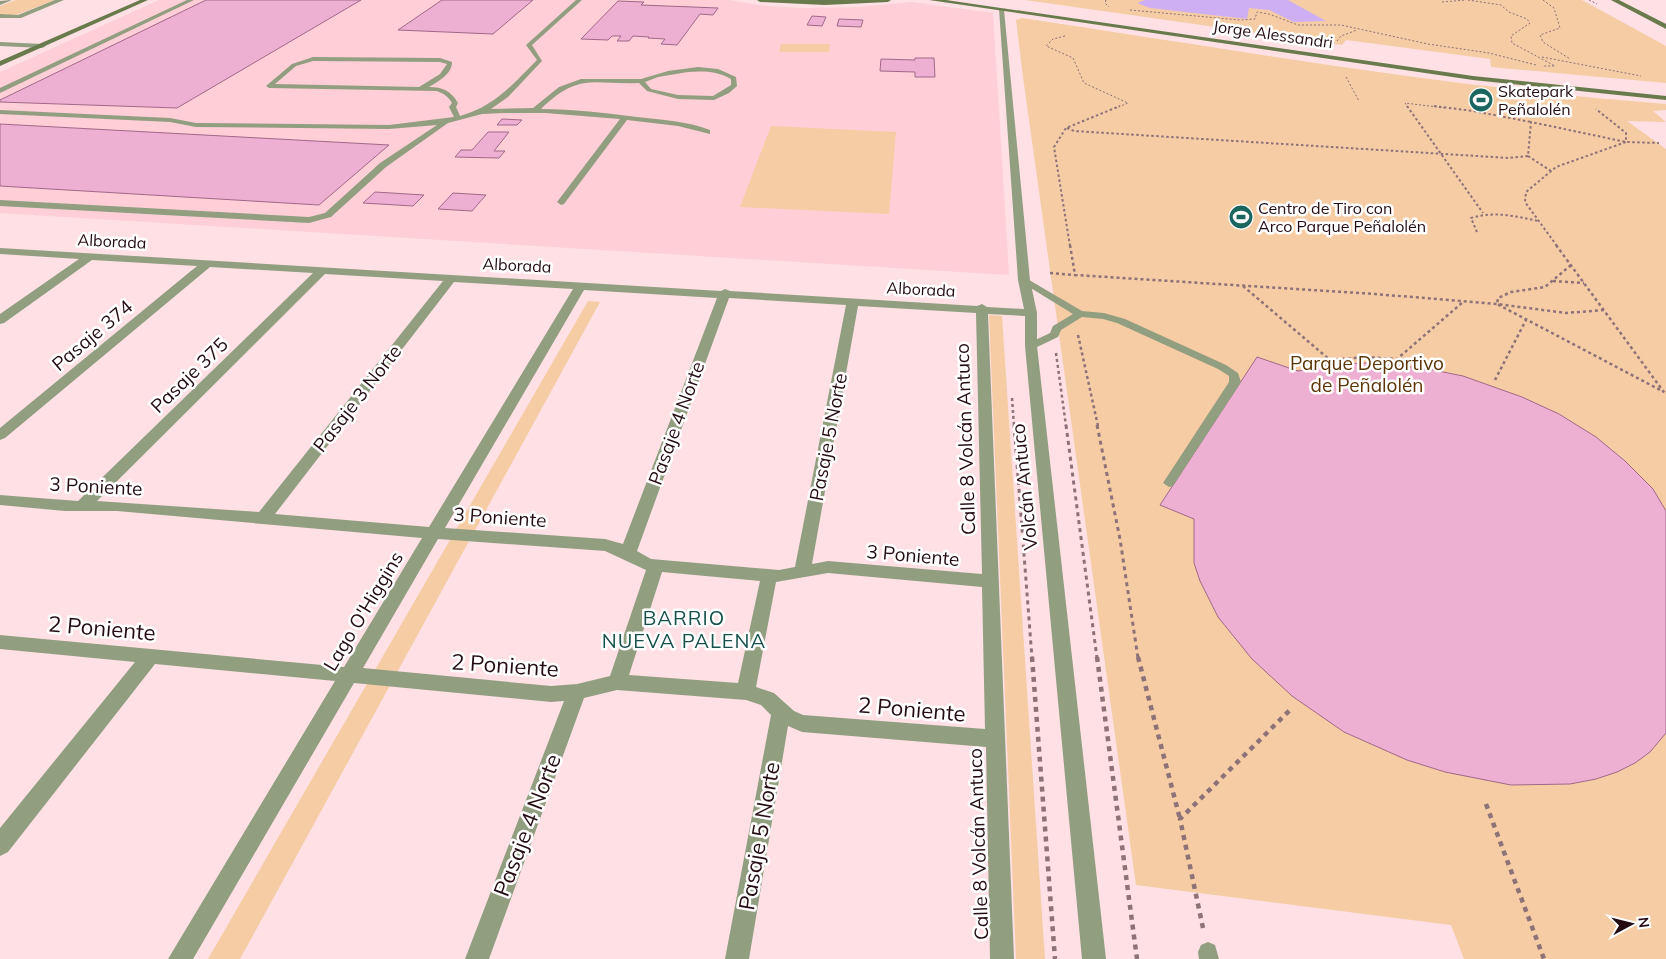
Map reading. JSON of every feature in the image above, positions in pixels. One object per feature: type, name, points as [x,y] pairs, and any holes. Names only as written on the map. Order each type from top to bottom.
[{"type":"street","points":[[0,3],[8,0]]},
{"type":"street","points":[[0,16],[19,17],[61,0]]},
{"type":"street","points":[[0,64],[145,0]]},
{"type":"street","points":[[760,0],[825,3],[888,0]]},
{"type":"street","name":"Jorge Alessandri","points":[[932,0],[1473,78],[1611,94],[1666,98]]},
{"type":"street","points":[[1614,0],[1666,27]]},
{"type":"street","name":"Volcán Antuco","points":[[1001,10],[1024,280],[1031,313],[1031,346],[1094,959]]},
{"type":"street","points":[[0,44],[42,46]]},
{"type":"street","name":"Jorge Alessandri","points":[[1611,94],[1666,90]]},
{"type":"street","name":"Alborada","points":[[0,251],[982,308],[1031,313]]},
{"type":"street","points":[[0,320],[90,256]]},
{"type":"street","name":"Pasaje 374","points":[[0,435],[208,263]]},
{"type":"street","name":"Pasaje 375","points":[[82,506],[323,270]]},
{"type":"street","name":"Pasaje 3 Norte","points":[[263,518],[452,277]]},
{"type":"street","name":"Lago O'Higgins","points":[[180,959],[581,285]]},
{"type":"street","name":"Pasaje 4 Norte","points":[[628,553],[725,293]]},
{"type":"street","name":"Pasaje 5 Norte","points":[[802,572],[853,301]]},
{"type":"street","name":"Calle 8 Volcán Antuco","points":[[982,308],[1002,959]]},
{"type":"street","name":"3 Poniente","points":[[0,500],[82,506],[117,506],[434,533],[605,545],[623,550],[642,563],[656,566],[769,576],[789,576],[828,567],[991,581]]},
{"type":"street","points":[[617,682],[656,566]]},
{"type":"street","points":[[746,692],[769,576]]},
{"type":"street","name":"2 Poniente","points":[[0,642],[551,694],[577,692],[617,682],[753,692],[767,699],[782,713],[794,720],[812,725],[996,739]]},
{"type":"street","points":[[0,845],[151,656]]},
{"type":"street","name":"Pasaje 4 Norte","points":[[477,959],[577,692]]},
{"type":"street","name":"Pasaje 5 Norte","points":[[737,959],[782,713]]},
{"type":"lane","points":[[0,91],[191,0]]},
{"type":"lane","points":[[474,114],[493,105],[540,60],[529,45],[579,0]]},
{"type":"lane","points":[[420,89],[438,80],[447,72],[450,63],[440,60],[313,59],[294,65],[269,86],[420,89],[441,89],[447,92],[455,103],[452,107],[458,118]]},
{"type":"lane","points":[[535,110],[557,90],[573,83],[593,79],[641,81],[682,71],[726,72],[734,78],[734,86],[727,92],[714,98],[678,97],[649,90],[641,81]]},
{"type":"lane","points":[[0,112],[170,120],[196,125],[389,126],[419,125],[474,114],[508,110],[535,110],[625,117],[695,126],[707,132]]},
{"type":"lane","points":[[561,202],[625,117]]},
{"type":"lane","points":[[0,203],[309,220],[328,215],[383,165],[448,120]]},
{"type":"lane","points":[[1024,280],[1076,317]]},
{"type":"lane","points":[[1031,346],[1054,335],[1057,328],[1076,317],[1104,316],[1121,321],[1222,367],[1234,375],[1234,382],[1169,483]]},
{"type":"path","points":[[1106,0],[1105,3],[1108,7]]},
{"type":"path","points":[[1124,10],[1140,9],[1240,20],[1255,19],[1258,12],[1298,25],[1341,25],[1428,44],[1489,53],[1539,66],[1555,66],[1512,43],[1511,36],[1530,23],[1527,19],[1509,12],[1501,5],[1467,0],[1442,2]]},
{"type":"path","points":[[1543,0],[1554,8],[1560,28],[1540,35],[1544,42],[1572,61]]},
{"type":"path","points":[[1066,35],[1053,39],[1046,46],[1073,58],[1084,83],[1128,103],[1066,128],[1054,147],[1075,275],[1464,301],[1566,313],[1604,310]]},
{"type":"path","points":[[1539,57],[1572,61],[1603,70],[1648,77]]},
{"type":"path","points":[[1345,75],[1359,101]]},
{"type":"path","points":[[1577,90],[1583,98],[1626,134],[1626,142]]},
{"type":"path","points":[[1483,213],[1405,104],[1473,111],[1626,142],[1658,143]]},
{"type":"path","points":[[1528,156],[1530,122]]},
{"type":"path","points":[[1066,128],[1074,131],[1441,154],[1509,158],[1528,156],[1551,171]]},
{"type":"path","points":[[1626,142],[1556,167],[1526,192],[1525,202],[1665,393]]},
{"type":"path","points":[[1477,232],[1471,218],[1483,213],[1539,221]]},
{"type":"path","points":[[1497,304],[1498,298],[1512,292],[1545,287],[1571,265]]},
{"type":"path","points":[[1552,281],[1584,284]]},
{"type":"path","points":[[1242,285],[1330,360],[1365,357],[1397,359],[1464,301]]},
{"type":"path","points":[[1497,304],[1665,393]]},
{"type":"path","points":[[1076,317],[1118,530],[1139,663],[1180,818],[1208,956]]},
{"type":"path","points":[[1495,380],[1526,320]]},
{"type":"path","points":[[1054,335],[1136,959]]},
{"type":"path","points":[[1012,388],[1055,959]]},
{"type":"path","points":[[1180,818],[1292,708]]},
{"type":"path","points":[[1486,804],[1544,959]]},
{"type":"shaded area","points":[[159,0],[729,0],[759,5],[803,8],[858,7],[912,2],[993,13],[1009,275],[0,213],[0,72]]},
{"type":"shaded area","points":[[1145,0],[1288,0],[1326,21],[1294,22],[1269,10],[1249,8],[1247,19],[1150,8],[1137,3]]},
{"type":"green space","points":[[16,0],[55,0],[16,15],[0,15],[0,6]]},
{"type":"green space","points":[[1025,0],[1582,0],[1666,46],[1666,83],[1491,67],[1490,59],[1346,40],[1342,45]]},
{"type":"green space","name":"Parque Deportivo de Peñalolén","points":[[1022,18],[1424,78],[1585,97],[1666,104],[1666,110],[1653,111],[1666,122],[1627,121],[1666,149],[1666,959],[1464,959],[1451,925],[1136,885],[1023,77],[1016,20]]},
{"type":"green space","points":[[781,44],[830,44],[829,52],[779,52]]},
{"type":"green space","points":[[771,126],[896,132],[889,214],[740,207]]},
{"type":"green space","points":[[588,301],[600,302],[240,959],[208,959]]},
{"type":"green space","points":[[989,315],[1002,316],[1045,959],[1016,959]]},
{"type":"building","points":[[206,0],[361,0],[177,108],[0,102],[0,100]]},
{"type":"building","points":[[442,0],[533,0],[493,34],[398,30]]},
{"type":"building","points":[[618,1],[644,2],[641,5],[718,8],[713,15],[700,14],[677,45],[661,44],[665,39],[633,36],[629,41],[617,41],[621,36],[612,36],[608,40],[581,39]]},
{"type":"building","points":[[812,16],[826,17],[822,26],[807,25]]},
{"type":"building","points":[[839,19],[863,20],[861,27],[837,26]]},
{"type":"building","points":[[915,58],[934,58],[935,77],[915,77],[915,72],[880,71],[881,59],[915,60]]},
{"type":"building","points":[[502,119],[522,120],[517,125],[497,125]]},
{"type":"building","points":[[0,124],[389,145],[319,205],[0,186]]},
{"type":"building","points":[[488,132],[509,132],[494,151],[505,151],[499,158],[455,157],[461,150],[472,150]]},
{"type":"building","points":[[375,192],[424,195],[413,206],[363,203]]},
{"type":"building","points":[[453,193],[486,195],[472,211],[438,209]]},
{"type":"building","points":[[1257,357],[1298,371],[1332,364],[1367,363],[1423,368],[1463,376],[1522,397],[1559,414],[1596,437],[1625,461],[1653,489],[1666,511],[1666,733],[1650,752],[1635,763],[1617,772],[1596,779],[1570,784],[1511,785],[1445,772],[1407,760],[1344,732],[1292,696],[1252,659],[1218,617],[1200,581],[1194,563],[1194,519],[1160,505]]},
{"type":"place","name":"Skatepark Peñalolén","points":[[1481,100]]},
{"type":"place","name":"Centro de Tiro con Arco Parque Peñalolén","points":[[1241,217]]},
{"type":"district","name":"BARRIO NUEVA PALENA","points":[[684,630]]}]
